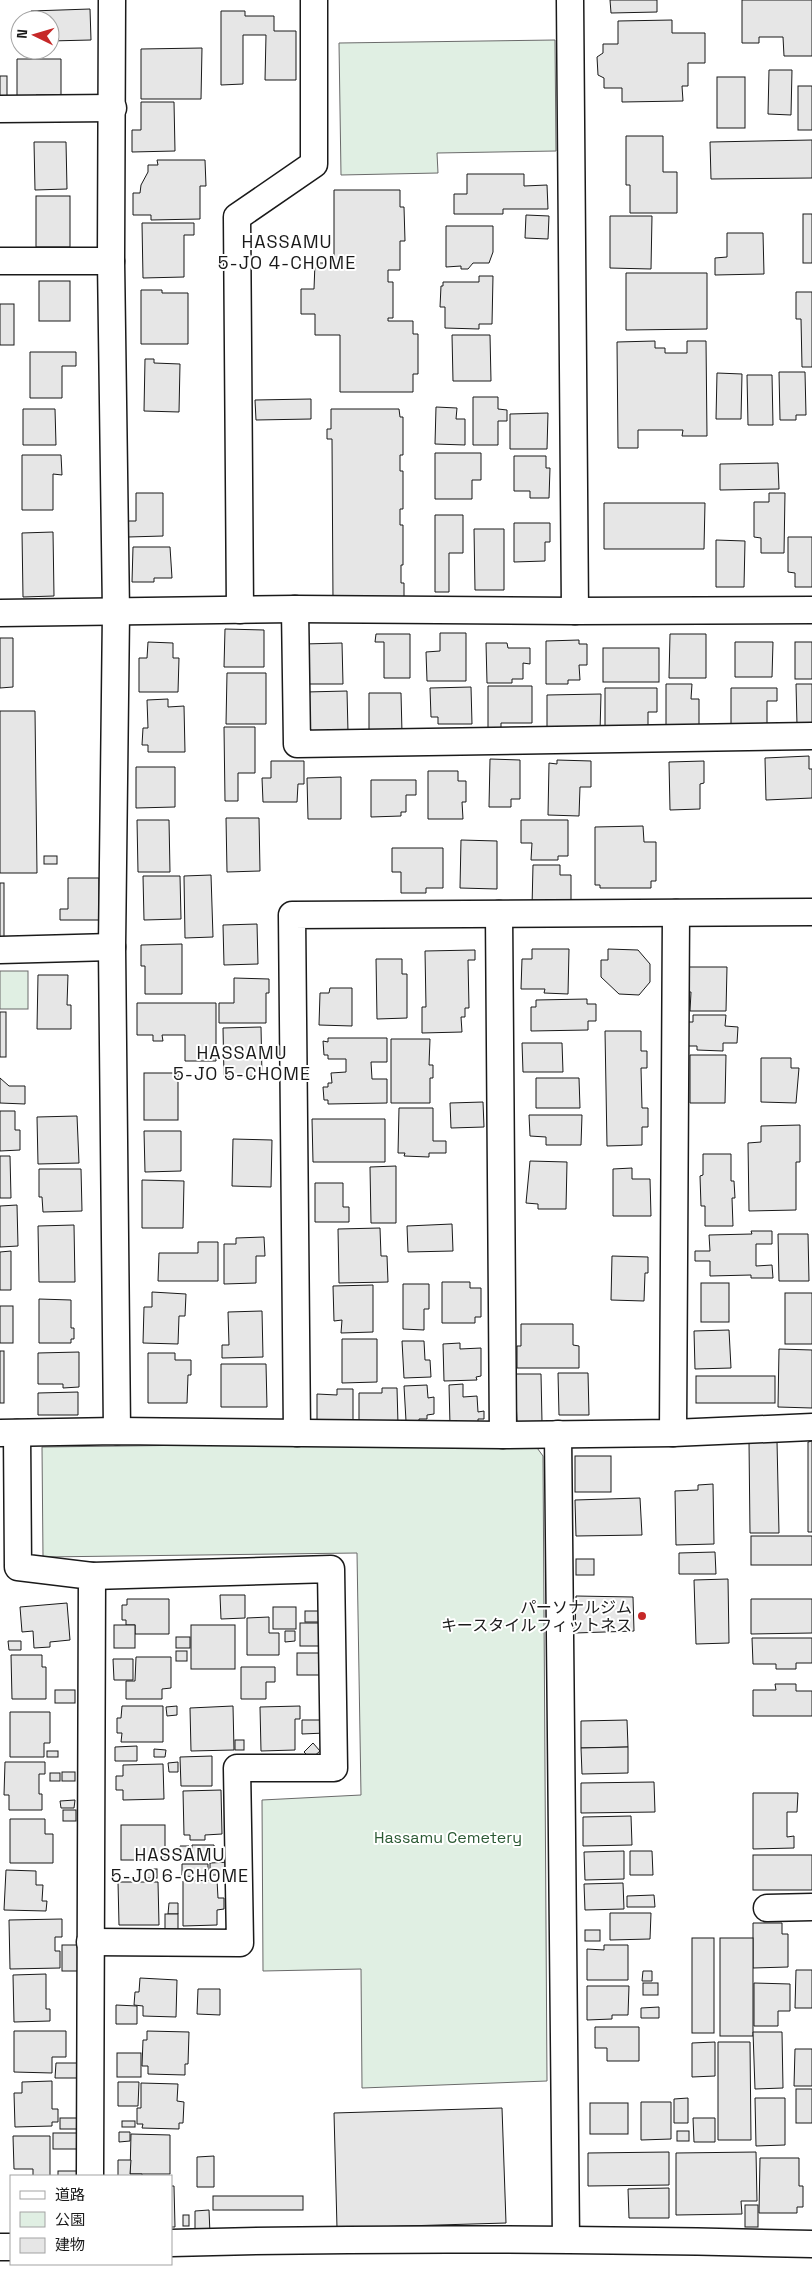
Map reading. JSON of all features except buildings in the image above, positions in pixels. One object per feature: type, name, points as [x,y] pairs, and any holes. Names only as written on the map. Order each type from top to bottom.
[{"type":"street","points":[[112,0],[112,261],[116,612],[112,947],[117,1431]]},
{"type":"street","points":[[240,610],[237,217],[314,164],[314,0]]},
{"type":"street","points":[[570,0],[575,611]]},
{"type":"street","points":[[0,109],[113,108]]},
{"type":"street","points":[[0,261],[112,261]]},
{"type":"street","points":[[295,609],[297,744],[812,736]]},
{"type":"street","points":[[0,613],[295,609],[812,610]]},
{"type":"street","points":[[297,1433],[292,916],[812,912]]},
{"type":"street","points":[[673,1433],[676,913]]},
{"type":"street","points":[[499,914],[503,1435]]},
{"type":"street","points":[[0,950],[112,947]]},
{"type":"street","points":[[90,1942],[240,1944],[237,1768],[334,1768],[331,1569],[92,1576],[18,1567],[8,1433],[117,1431],[503,1435],[673,1433],[812,1427]]},
{"type":"street","points":[[558,1434],[566,2239]]},
{"type":"street","points":[[90,2175],[92,1576]]},
{"type":"street","points":[[768,1908],[812,1907]]},
{"type":"street","points":[[172,2243],[277,2240],[566,2239],[812,2244]]},
{"type":"green space","points":[[555,40],[556,151],[437,153],[438,173],[341,175],[339,43]]},
{"type":"green space","points":[[0,971],[28,971],[28,1009],[0,1009]]},
{"type":"green space","name":"Hassamu Cemetery","points":[[532,1441],[543,1456],[547,2081],[362,2088],[361,1969],[263,1971],[262,1800],[361,1795],[357,1553],[43,1557],[42,1447]]},
{"type":"place","name":"パーソナルジム キースタイルフィットネス","points":[[642,1616]]},
{"type":"district","name":"HASSAMU 5-JO 4-CHOME","points":[[287,251]]},
{"type":"district","name":"HASSAMU 5-JO 5-CHOME","points":[[242,1062]]},
{"type":"district","name":"HASSAMU 5-JO 6-CHOME","points":[[180,1864]]}]
